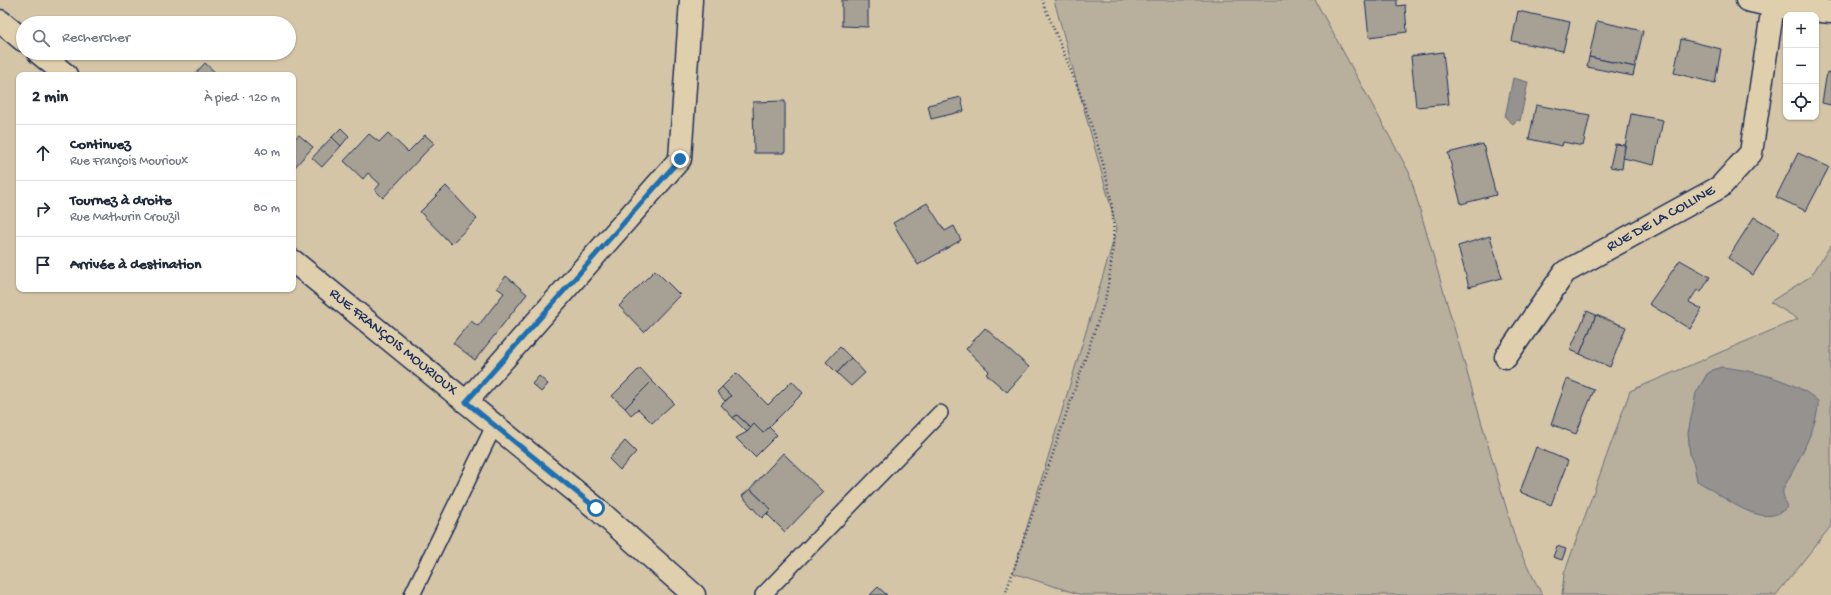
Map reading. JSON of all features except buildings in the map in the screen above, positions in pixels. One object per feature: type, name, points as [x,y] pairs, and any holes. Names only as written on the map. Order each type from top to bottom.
[{"type":"street","points":[[466,402],[680,159],[691,0]]},
{"type":"street","points":[[1747,0],[1773,6],[1831,12]]},
{"type":"street","name":"RUE DE LA COLLINE","points":[[1506,357],[1565,272],[1720,186],[1751,153],[1773,6]]},
{"type":"street","points":[[0,22],[16,35]]},
{"type":"street","points":[[48,60],[62,72]]},
{"type":"street","name":"RUE FRANÇOIS MOURIOUX","points":[[296,263],[596,508],[694,595]]},
{"type":"lane","points":[[763,595],[940,413]]},
{"type":"lane","points":[[412,595],[494,426]]},
{"type":"path","points":[[1005,595],[1105,300],[1112,264],[1112,208],[1097,141],[1042,0]]},
{"type":"shaded area","points":[[1054,0],[1315,0],[1409,172],[1517,545],[1542,595],[1081,595],[1013,573],[1117,229]]},
{"type":"shaded area","points":[[1513,78],[1528,82],[1520,121],[1517,120],[1513,124],[1505,117]]},
{"type":"shaded area","points":[[1831,245],[1831,526],[1776,595],[1562,595],[1564,574],[1630,391],[1798,319],[1770,302],[1811,276]]},
{"type":"shaded area","points":[[1721,367],[1772,377],[1797,387],[1818,401],[1818,410],[1811,433],[1783,489],[1783,495],[1787,507],[1777,514],[1766,516],[1754,513],[1729,501],[1697,481],[1694,465],[1690,455],[1688,433],[1696,393],[1707,374]]},
{"type":"route","points":[[596,508],[466,402],[680,159]]}]
